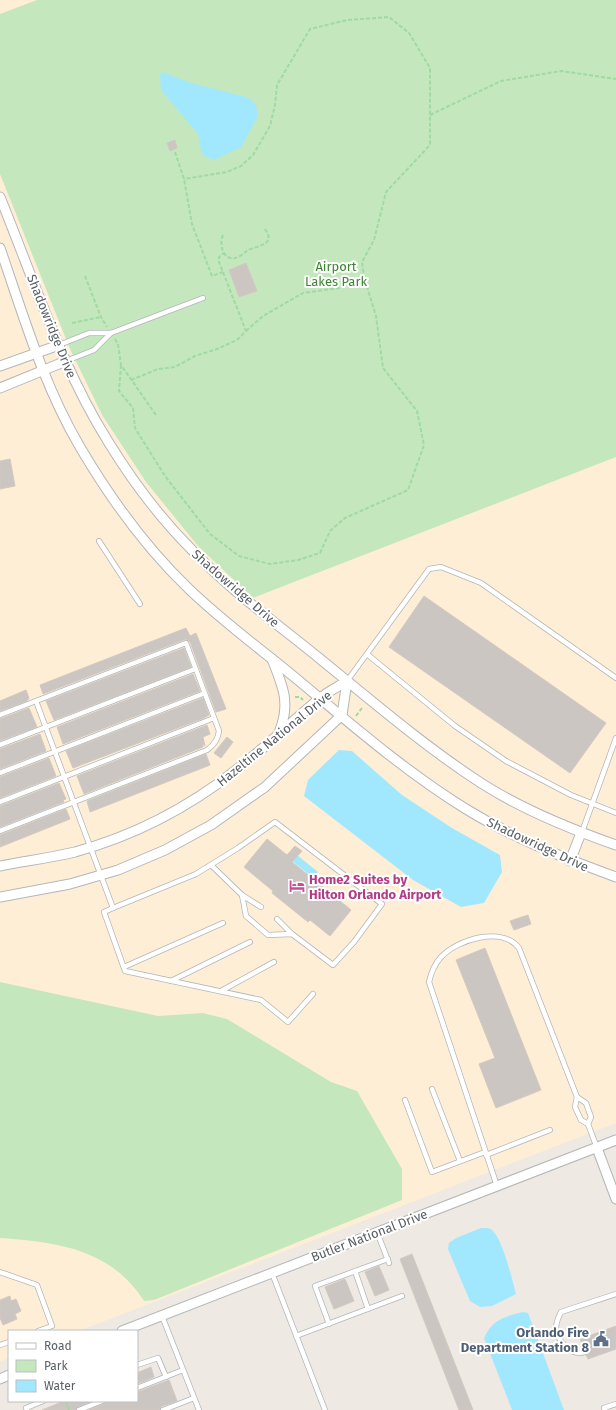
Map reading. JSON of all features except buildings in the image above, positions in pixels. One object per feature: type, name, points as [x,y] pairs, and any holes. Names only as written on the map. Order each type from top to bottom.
[{"type":"street","name":"Shadowridge Drive","points":[[0,197],[66,362],[86,404],[115,452],[143,493],[172,529],[220,576],[347,681],[421,740],[482,784],[528,810],[581,833],[616,845]]},
{"type":"street","name":"Shadowridge Drive","points":[[0,248],[34,352],[59,410],[88,460],[121,509],[153,550],[201,600],[418,776],[466,809],[515,836],[570,861],[616,877]]},
{"type":"street","points":[[0,366],[34,352],[59,345]]},
{"type":"street","points":[[0,388],[66,362]]},
{"type":"street","points":[[272,659],[286,698],[286,712],[279,733]]},
{"type":"street","name":"Hazeltine National Drive","points":[[0,866],[52,857],[90,847],[152,823],[192,801],[237,770],[320,698],[347,681]]},
{"type":"street","name":"Hazeltine National Drive","points":[[0,897],[60,886],[100,876],[165,850],[224,816],[276,777],[342,715],[347,681]]},
{"type":"street","points":[[570,861],[581,833]]},
{"type":"street","name":"Butler National Drive","points":[[125,1330],[616,1140]]},
{"type":"street","points":[[597,1148],[616,1199]]},
{"type":"lane","points":[[59,345],[89,333],[111,333],[203,298]]},
{"type":"lane","points":[[66,362],[94,350],[111,333]]},
{"type":"lane","points":[[99,541],[140,604]]},
{"type":"lane","points":[[347,681],[368,655],[429,569],[441,567],[481,583],[616,678]]},
{"type":"lane","points":[[0,715],[186,643],[219,731],[219,736],[207,750],[0,831]]},
{"type":"lane","points":[[368,655],[455,726],[506,760],[593,804],[616,813]]},
{"type":"lane","points":[[0,745],[195,669]]},
{"type":"lane","points":[[0,773],[205,693]]},
{"type":"lane","points":[[36,701],[75,802],[100,876],[113,908]]},
{"type":"lane","points":[[0,802],[214,718]]},
{"type":"lane","points":[[581,833],[593,804],[616,738]]},
{"type":"lane","points":[[277,919],[292,934],[333,965],[354,942],[382,904],[275,822],[196,874],[104,912],[126,971],[261,1000],[288,1022],[313,994]]},
{"type":"lane","points":[[211,865],[242,895],[261,906]]},
{"type":"lane","points":[[242,895],[246,916],[268,935],[292,934]]},
{"type":"lane","points":[[124,967],[223,922]]},
{"type":"lane","points":[[497,1186],[428,982],[433,968],[442,956],[455,948],[489,935],[507,939],[517,945],[577,1097],[575,1107],[581,1120],[588,1124],[597,1148]]},
{"type":"lane","points":[[171,981],[250,942]]},
{"type":"lane","points":[[221,991],[274,962]]},
{"type":"lane","points":[[432,1089],[460,1162]]},
{"type":"lane","points":[[577,1097],[586,1103],[591,1117],[588,1124]]},
{"type":"lane","points":[[404,1100],[432,1172],[550,1130]]},
{"type":"lane","points":[[329,1324],[315,1286],[355,1271],[389,1261],[378,1232]]},
{"type":"lane","points":[[355,1271],[368,1309]]},
{"type":"lane","points":[[0,1272],[37,1285],[52,1326],[41,1330]]},
{"type":"lane","points":[[272,1273],[325,1410]]},
{"type":"lane","points":[[585,1352],[579,1354],[570,1351],[560,1340],[556,1326],[561,1312],[616,1294]]},
{"type":"lane","points":[[296,1336],[402,1296]]},
{"type":"lane","points":[[162,1316],[199,1410]]},
{"type":"lane","points":[[138,1366],[158,1358],[166,1377]]},
{"type":"lane","points":[[138,1388],[183,1370]]},
{"type":"lane","points":[[163,1410],[194,1398]]},
{"type":"lane","points":[[27,1410],[26,1408],[41,1402]]},
{"type":"lane","points":[[79,1410],[99,1402]]},
{"type":"lane","points":[[605,1410],[604,1408],[616,1404]]},
{"type":"path","points":[[85,276],[101,317],[118,344],[121,365],[119,391],[133,408],[134,428],[165,476],[210,534],[239,556],[270,564],[298,560],[320,553],[330,531],[345,518],[408,490],[424,445],[417,411],[383,368],[376,316],[364,277],[362,262],[374,240],[386,192],[430,145],[430,68],[409,33],[389,17],[347,20],[310,29],[277,85],[276,105],[270,126],[254,156],[241,166],[226,172],[184,179]]},
{"type":"path","points":[[430,115],[501,81],[561,71],[616,79]]},
{"type":"path","points":[[175,152],[184,179],[192,224],[212,276],[223,272]]},
{"type":"path","points":[[223,235],[221,241],[224,253],[228,257],[234,258],[250,249],[262,247],[268,238],[268,233],[264,228]]},
{"type":"path","points":[[224,253],[219,257],[219,262],[246,331]]},
{"type":"path","points":[[131,380],[158,369],[175,367],[195,356],[217,349],[237,340],[264,316],[303,293],[339,288],[364,277]]},
{"type":"path","points":[[72,323],[101,317]]},
{"type":"path","points":[[121,365],[156,415]]},
{"type":"path","points":[[295,697],[300,697],[303,700]]},
{"type":"path","points":[[356,716],[362,708]]},
{"type":"shaded area","points":[[0,0],[616,0],[616,1123],[82,1330],[8,1330],[8,1358],[0,1362]]},
{"type":"green space","name":"Airport Lakes Park","points":[[37,0],[616,0],[616,457],[253,598],[198,546],[146,482],[102,415],[70,349],[0,174],[0,14]]},
{"type":"green space","points":[[0,982],[158,1016],[203,1013],[227,1019],[331,1082],[357,1091],[402,1169],[402,1200],[154,1300],[144,1301],[131,1284],[116,1270],[99,1259],[62,1246],[42,1242],[0,1238]]},
{"type":"water","points":[[162,72],[191,83],[246,97],[255,103],[257,118],[241,147],[214,160],[205,156],[201,151],[198,134],[161,90],[160,76]]},
{"type":"water","points":[[339,750],[352,751],[402,795],[452,828],[500,855],[502,872],[484,903],[461,907],[413,880],[304,796],[308,780]]},
{"type":"water","points":[[297,855],[318,872],[313,878],[292,861]]},
{"type":"water","points":[[481,1228],[490,1229],[497,1236],[507,1261],[516,1294],[492,1306],[480,1307],[470,1301],[448,1249],[449,1243],[456,1238]]},
{"type":"water","points":[[523,1312],[528,1313],[564,1410],[512,1410],[484,1338],[495,1323]]},
{"type":"place","name":"Home2 Suites by Hilton Orlando Airport","points":[[297,886]]},
{"type":"place","name":"Orlando Fire Department Station 8","points":[[601,1339]]}]
